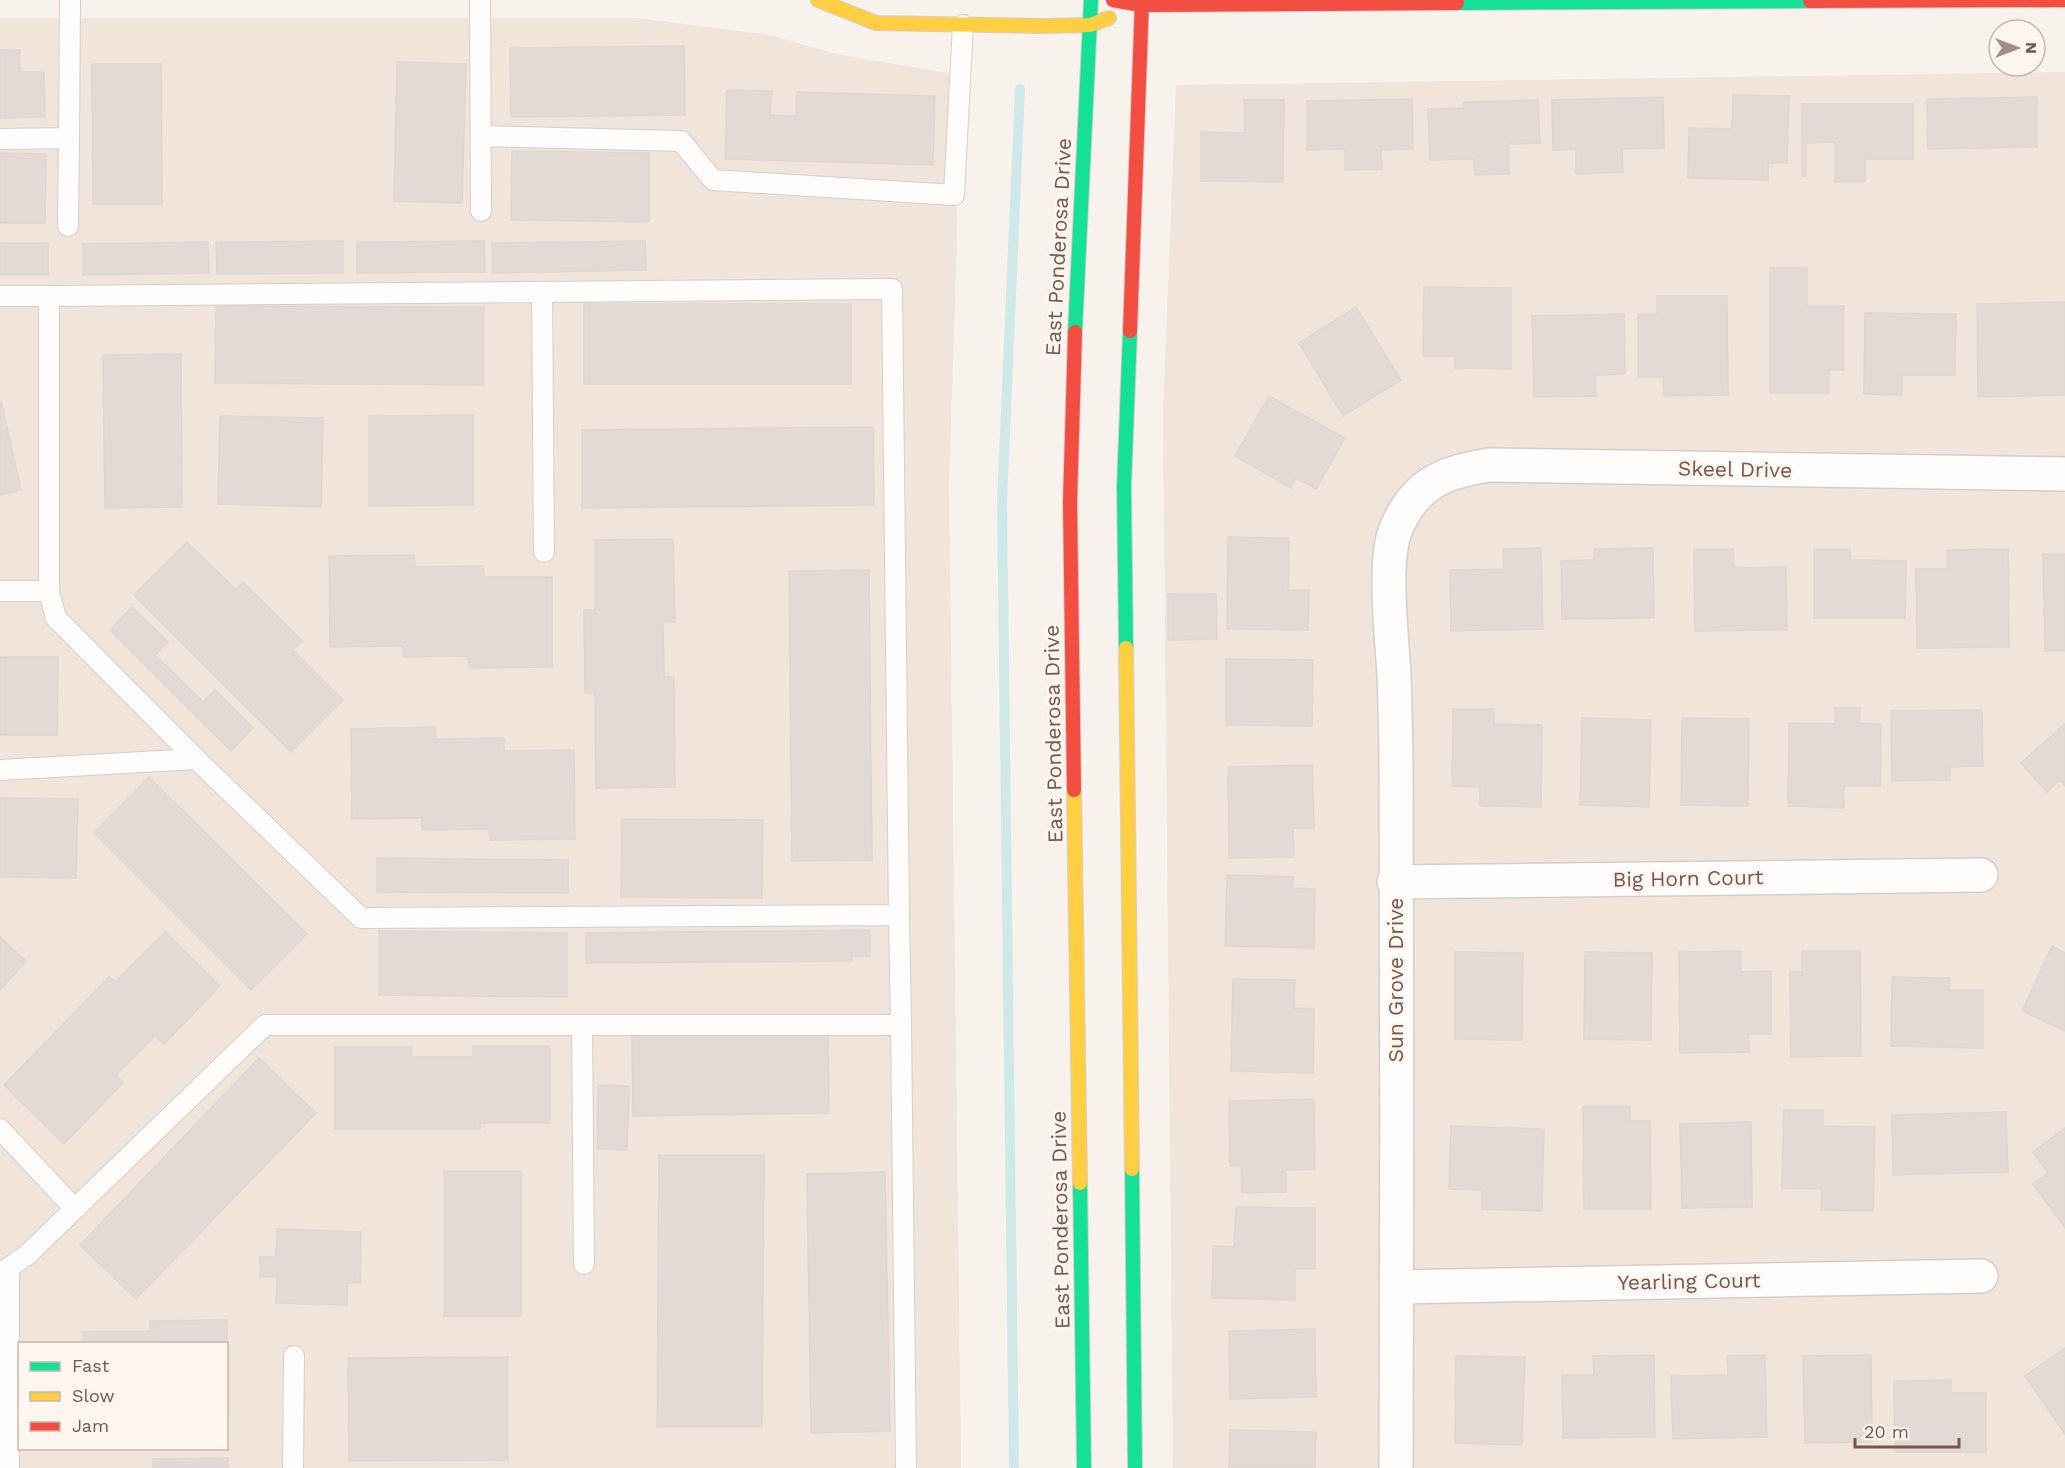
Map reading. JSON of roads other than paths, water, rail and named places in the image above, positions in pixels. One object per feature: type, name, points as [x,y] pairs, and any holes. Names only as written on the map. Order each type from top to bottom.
[{"type":"main road","points":[[818,0],[876,22],[963,25],[1090,25],[1142,3]]},
{"type":"main road","name":"East Ponderosa Drive","points":[[1084,1468],[1070,502],[1074,363],[1091,0]]},
{"type":"main road","points":[[1113,0],[1142,3],[2065,0]]},
{"type":"main road","points":[[1135,1468],[1124,486],[1142,3]]},
{"type":"street","name":"Skeel Drive","points":[[1416,498],[1431,482],[1444,474],[1489,465],[2065,474]]},
{"type":"street","name":"Sun Grove Drive","points":[[1396,1468],[1398,1287],[1394,882],[1396,764],[1390,626],[1391,553],[1395,532],[1416,498]]},
{"type":"street","name":"Big Horn Court","points":[[1394,882],[1981,875]]},
{"type":"street","name":"Yearling Court","points":[[1398,1287],[1981,1276]]},
{"type":"lane","points":[[68,226],[70,0]]},
{"type":"lane","points":[[480,0],[481,211]]},
{"type":"lane","points":[[481,136],[681,141],[713,180],[954,195],[963,25]]},
{"type":"lane","points":[[0,139],[69,138]]},
{"type":"lane","points":[[0,296],[892,289],[906,1468]]},
{"type":"lane","points":[[542,292],[544,552]]},
{"type":"lane","points":[[49,296],[49,591],[56,618],[196,759],[362,918],[899,915]]},
{"type":"lane","points":[[0,591],[49,591]]},
{"type":"lane","points":[[0,770],[196,759]]},
{"type":"lane","points":[[9,1468],[4,1271],[27,1255],[264,1025],[901,1025]]},
{"type":"lane","points":[[582,1025],[584,1264]]},
{"type":"lane","points":[[0,1129],[75,1209]]},
{"type":"lane","points":[[293,1468],[294,1356]]},
{"type":"waterway","points":[[1014,1468],[1002,502],[1020,89]]}]
